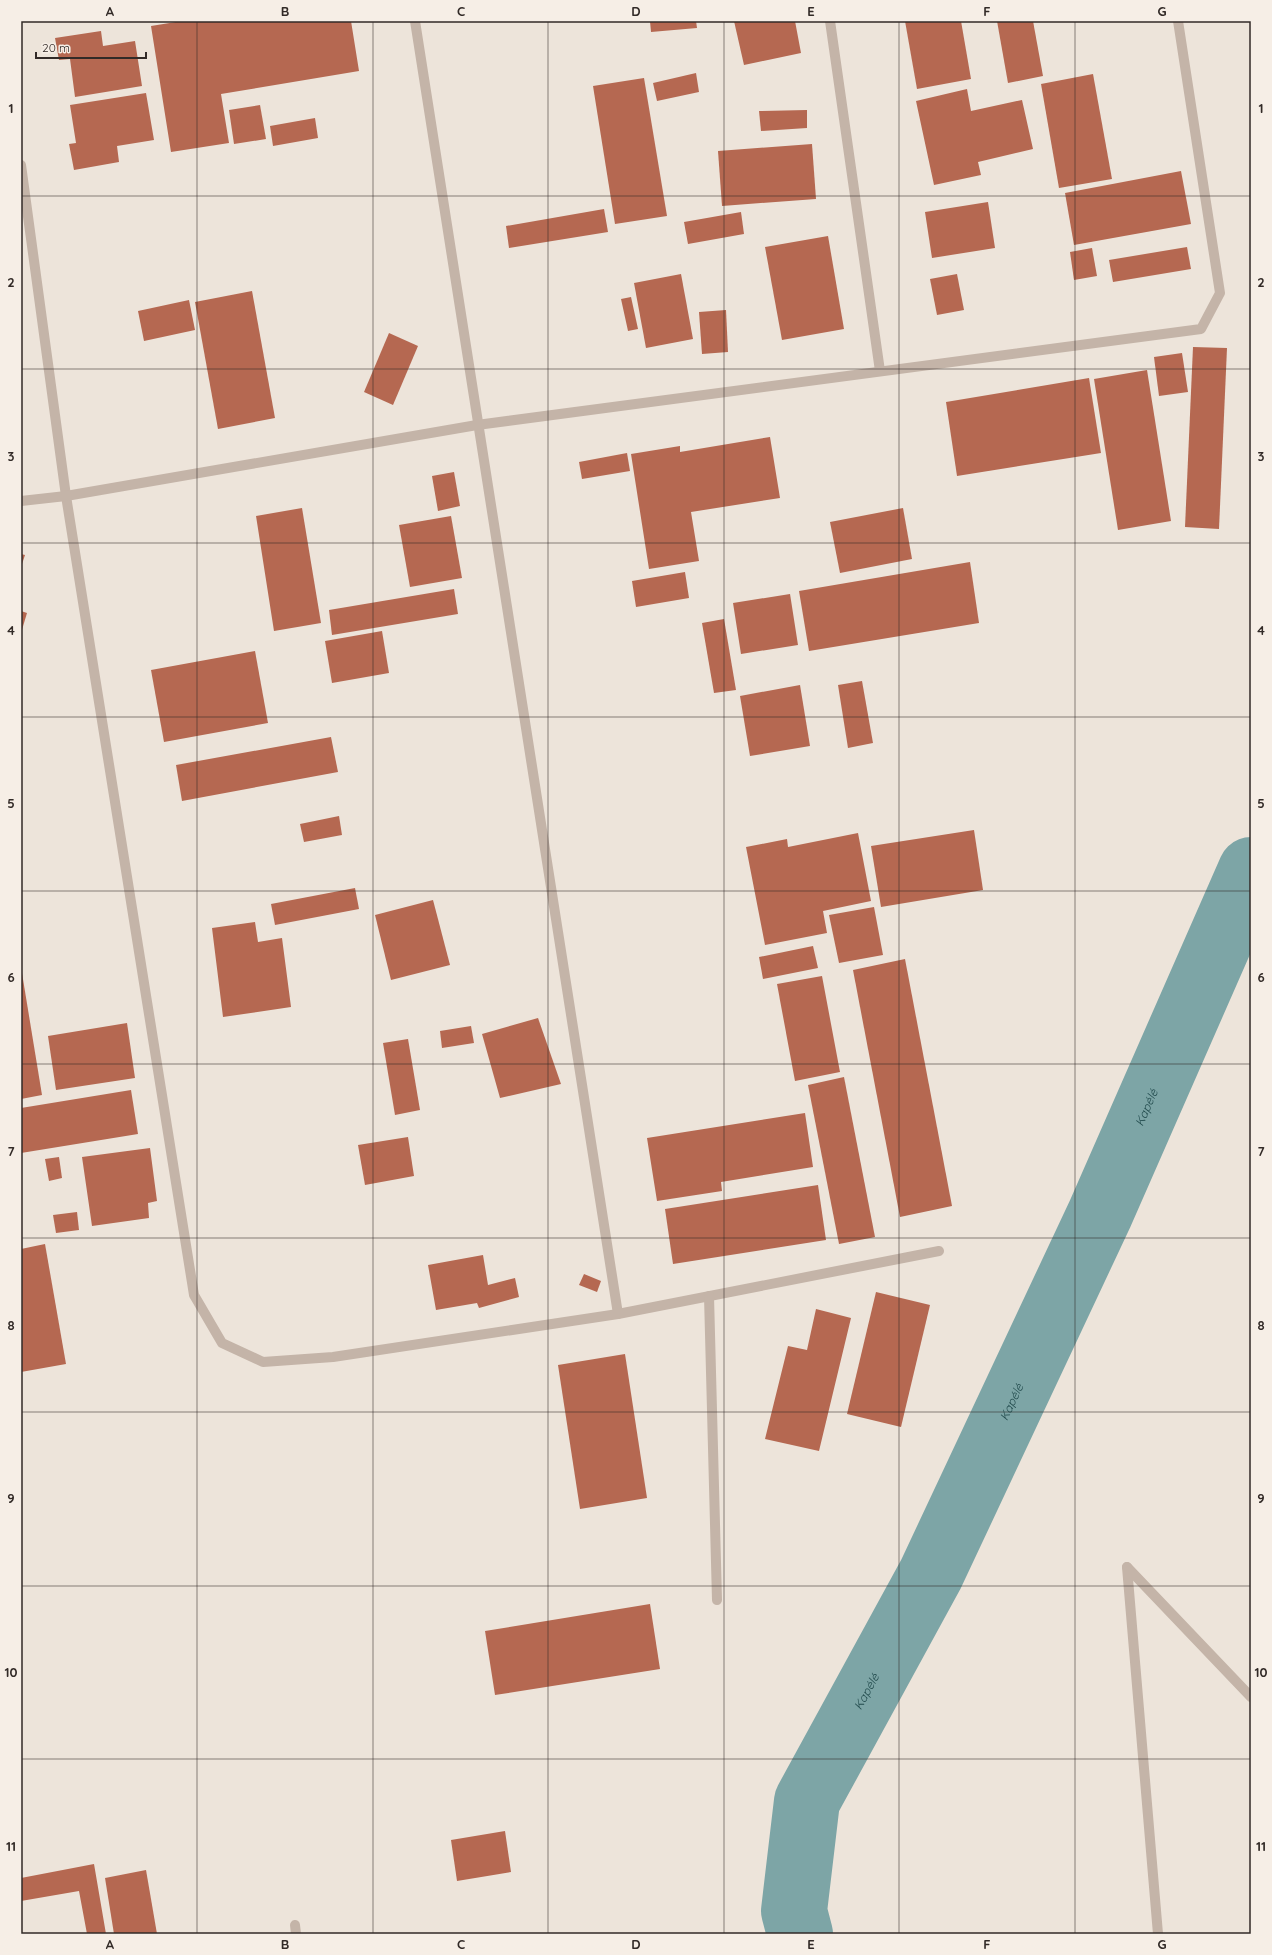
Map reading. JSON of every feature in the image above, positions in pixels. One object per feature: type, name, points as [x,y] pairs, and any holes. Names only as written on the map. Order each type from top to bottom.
[{"type":"street","points":[[415,21],[477,425],[618,1314]]},
{"type":"street","points":[[830,21],[880,371]]},
{"type":"street","points":[[21,501],[66,496],[477,425],[1201,328],[1220,293],[1178,21]]},
{"type":"street","points":[[21,165],[66,496],[194,1295],[222,1343],[263,1362],[318,1358],[618,1314],[940,1251]]},
{"type":"street","points":[[709,1296],[718,1600]]},
{"type":"street","points":[[1158,1934],[1126,1567],[1251,1697]]},
{"type":"building","points":[[182,21],[351,21],[359,71],[221,94],[229,143],[171,152],[151,26]]},
{"type":"building","points":[[650,21],[696,21],[697,28],[651,32]]},
{"type":"building","points":[[734,21],[795,21],[801,53],[744,65]]},
{"type":"building","points":[[905,21],[961,21],[971,79],[917,89]]},
{"type":"building","points":[[997,21],[1033,21],[1043,76],[1008,83]]},
{"type":"building","points":[[101,31],[103,46],[135,41],[142,86],[75,97],[70,59],[59,60],[55,38]]},
{"type":"building","points":[[696,73],[699,92],[657,101],[653,83]]},
{"type":"building","points":[[1093,74],[1112,179],[1059,188],[1041,84]]},
{"type":"building","points":[[644,78],[667,216],[615,224],[593,86]]},
{"type":"building","points":[[967,89],[971,111],[1022,100],[1033,149],[978,162],[981,175],[934,185],[916,101]]},
{"type":"building","points":[[146,93],[154,140],[117,146],[119,162],[74,170],[69,144],[76,143],[70,105]]},
{"type":"building","points":[[260,105],[266,139],[234,144],[229,110]]},
{"type":"building","points":[[807,110],[807,128],[761,131],[759,111]]},
{"type":"building","points":[[315,118],[318,138],[273,146],[270,126]]},
{"type":"building","points":[[812,144],[816,199],[722,206],[718,151]]},
{"type":"building","points":[[1181,171],[1191,224],[1074,245],[1065,193]]},
{"type":"building","points":[[988,202],[995,248],[932,258],[925,212]]},
{"type":"building","points":[[604,209],[608,232],[509,248],[506,226]]},
{"type":"building","points":[[741,212],[744,234],[688,244],[684,222]]},
{"type":"building","points":[[828,236],[844,329],[782,340],[765,247]]},
{"type":"building","points":[[1187,247],[1191,269],[1113,282],[1109,260]]},
{"type":"building","points":[[1092,248],[1097,276],[1074,280],[1070,252]]},
{"type":"building","points":[[681,274],[693,339],[646,348],[634,283]]},
{"type":"building","points":[[957,274],[964,310],[937,315],[930,279]]},
{"type":"building","points":[[252,291],[275,418],[218,429],[195,302]]},
{"type":"building","points":[[631,297],[638,329],[628,331],[621,299]]},
{"type":"building","points":[[189,300],[195,330],[144,341],[138,311]]},
{"type":"building","points":[[726,310],[728,352],[702,354],[699,312]]},
{"type":"building","points":[[389,333],[418,346],[393,405],[364,392]]},
{"type":"building","points":[[1193,347],[1227,348],[1219,529],[1185,527]]},
{"type":"building","points":[[1182,353],[1188,392],[1159,396],[1154,357]]},
{"type":"building","points":[[1147,370],[1171,521],[1118,530],[1094,379]]},
{"type":"building","points":[[1089,378],[1101,453],[957,476],[946,402]]},
{"type":"building","points":[[770,437],[780,498],[691,512],[699,561],[649,569],[631,454],[680,446],[680,452]]},
{"type":"building","points":[[627,453],[630,471],[582,479],[579,462]]},
{"type":"building","points":[[454,472],[460,506],[438,511],[432,476]]},
{"type":"building","points":[[302,508],[321,623],[274,631],[256,516]]},
{"type":"building","points":[[903,508],[912,559],[840,573],[830,522]]},
{"type":"building","points":[[451,516],[462,578],[410,587],[399,525]]},
{"type":"building","points":[[21,554],[25,555],[21,567]]},
{"type":"building","points":[[970,562],[979,623],[809,651],[799,591]]},
{"type":"building","points":[[685,572],[689,598],[636,607],[632,581]]},
{"type":"building","points":[[454,589],[458,614],[332,635],[329,610]]},
{"type":"building","points":[[790,594],[798,645],[741,654],[733,603]]},
{"type":"building","points":[[21,611],[27,613],[21,633]]},
{"type":"building","points":[[724,619],[736,690],[714,693],[702,623]]},
{"type":"building","points":[[382,631],[389,673],[332,683],[325,641]]},
{"type":"building","points":[[255,651],[268,723],[164,742],[151,670]]},
{"type":"building","points":[[862,681],[873,743],[848,748],[838,685]]},
{"type":"building","points":[[800,685],[810,746],[750,756],[740,696]]},
{"type":"building","points":[[331,737],[338,772],[182,801],[176,765]]},
{"type":"building","points":[[339,816],[342,835],[304,842],[300,824]]},
{"type":"building","points":[[974,830],[983,890],[881,907],[871,846]]},
{"type":"building","points":[[858,833],[871,901],[823,911],[827,933],[765,945],[746,847],[787,839],[788,847]]},
{"type":"building","points":[[355,888],[359,909],[275,925],[271,904]]},
{"type":"building","points":[[433,900],[450,965],[391,980],[375,915]]},
{"type":"building","points":[[874,907],[883,955],[839,963],[829,915]]},
{"type":"building","points":[[255,922],[258,942],[282,938],[291,1007],[223,1017],[212,928]]},
{"type":"building","points":[[813,946],[818,968],[763,979],[759,957]]},
{"type":"building","points":[[905,959],[952,1206],[900,1217],[853,970]]},
{"type":"building","points":[[21,967],[42,1095],[21,1099]]},
{"type":"building","points":[[822,976],[840,1072],[795,1081],[777,984]]},
{"type":"building","points":[[538,1018],[561,1084],[500,1098],[482,1034]]},
{"type":"building","points":[[127,1023],[135,1078],[56,1090],[48,1036]]},
{"type":"building","points":[[471,1026],[474,1043],[442,1048],[440,1031]]},
{"type":"building","points":[[408,1039],[420,1110],[395,1115],[383,1043]]},
{"type":"building","points":[[844,1077],[875,1237],[839,1244],[808,1085]]},
{"type":"building","points":[[131,1090],[138,1134],[21,1153],[21,1108]]},
{"type":"building","points":[[805,1113],[813,1167],[721,1182],[722,1191],[657,1201],[647,1138]]},
{"type":"building","points":[[408,1137],[414,1176],[365,1185],[358,1145]]},
{"type":"building","points":[[150,1148],[157,1201],[148,1203],[149,1218],[92,1226],[82,1157]]},
{"type":"building","points":[[59,1157],[62,1178],[49,1181],[45,1159]]},
{"type":"building","points":[[818,1185],[826,1240],[673,1264],[665,1209]]},
{"type":"building","points":[[77,1212],[79,1230],[56,1233],[53,1215]]},
{"type":"building","points":[[45,1244],[66,1364],[21,1372],[21,1249]]},
{"type":"building","points":[[483,1255],[488,1285],[515,1278],[519,1297],[479,1308],[477,1303],[436,1310],[428,1265]]},
{"type":"building","points":[[584,1274],[601,1281],[597,1292],[579,1285]]},
{"type":"building","points":[[876,1292],[930,1305],[901,1427],[847,1414]]},
{"type":"building","points":[[816,1309],[851,1318],[819,1451],[765,1439],[788,1346],[807,1350]]},
{"type":"building","points":[[625,1354],[647,1498],[580,1509],[558,1365]]},
{"type":"building","points":[[650,1604],[660,1669],[495,1695],[485,1631]]},
{"type":"building","points":[[505,1831],[511,1872],[457,1881],[451,1840]]},
{"type":"building","points":[[94,1864],[106,1934],[87,1934],[79,1891],[21,1901],[21,1878]]},
{"type":"building","points":[[146,1870],[157,1934],[114,1934],[105,1878]]},
{"type":"waterway","name":"Kapélé","points":[[800,1934],[794,1911],[807,1801],[931,1574],[1100,1214],[1251,870]]}]
